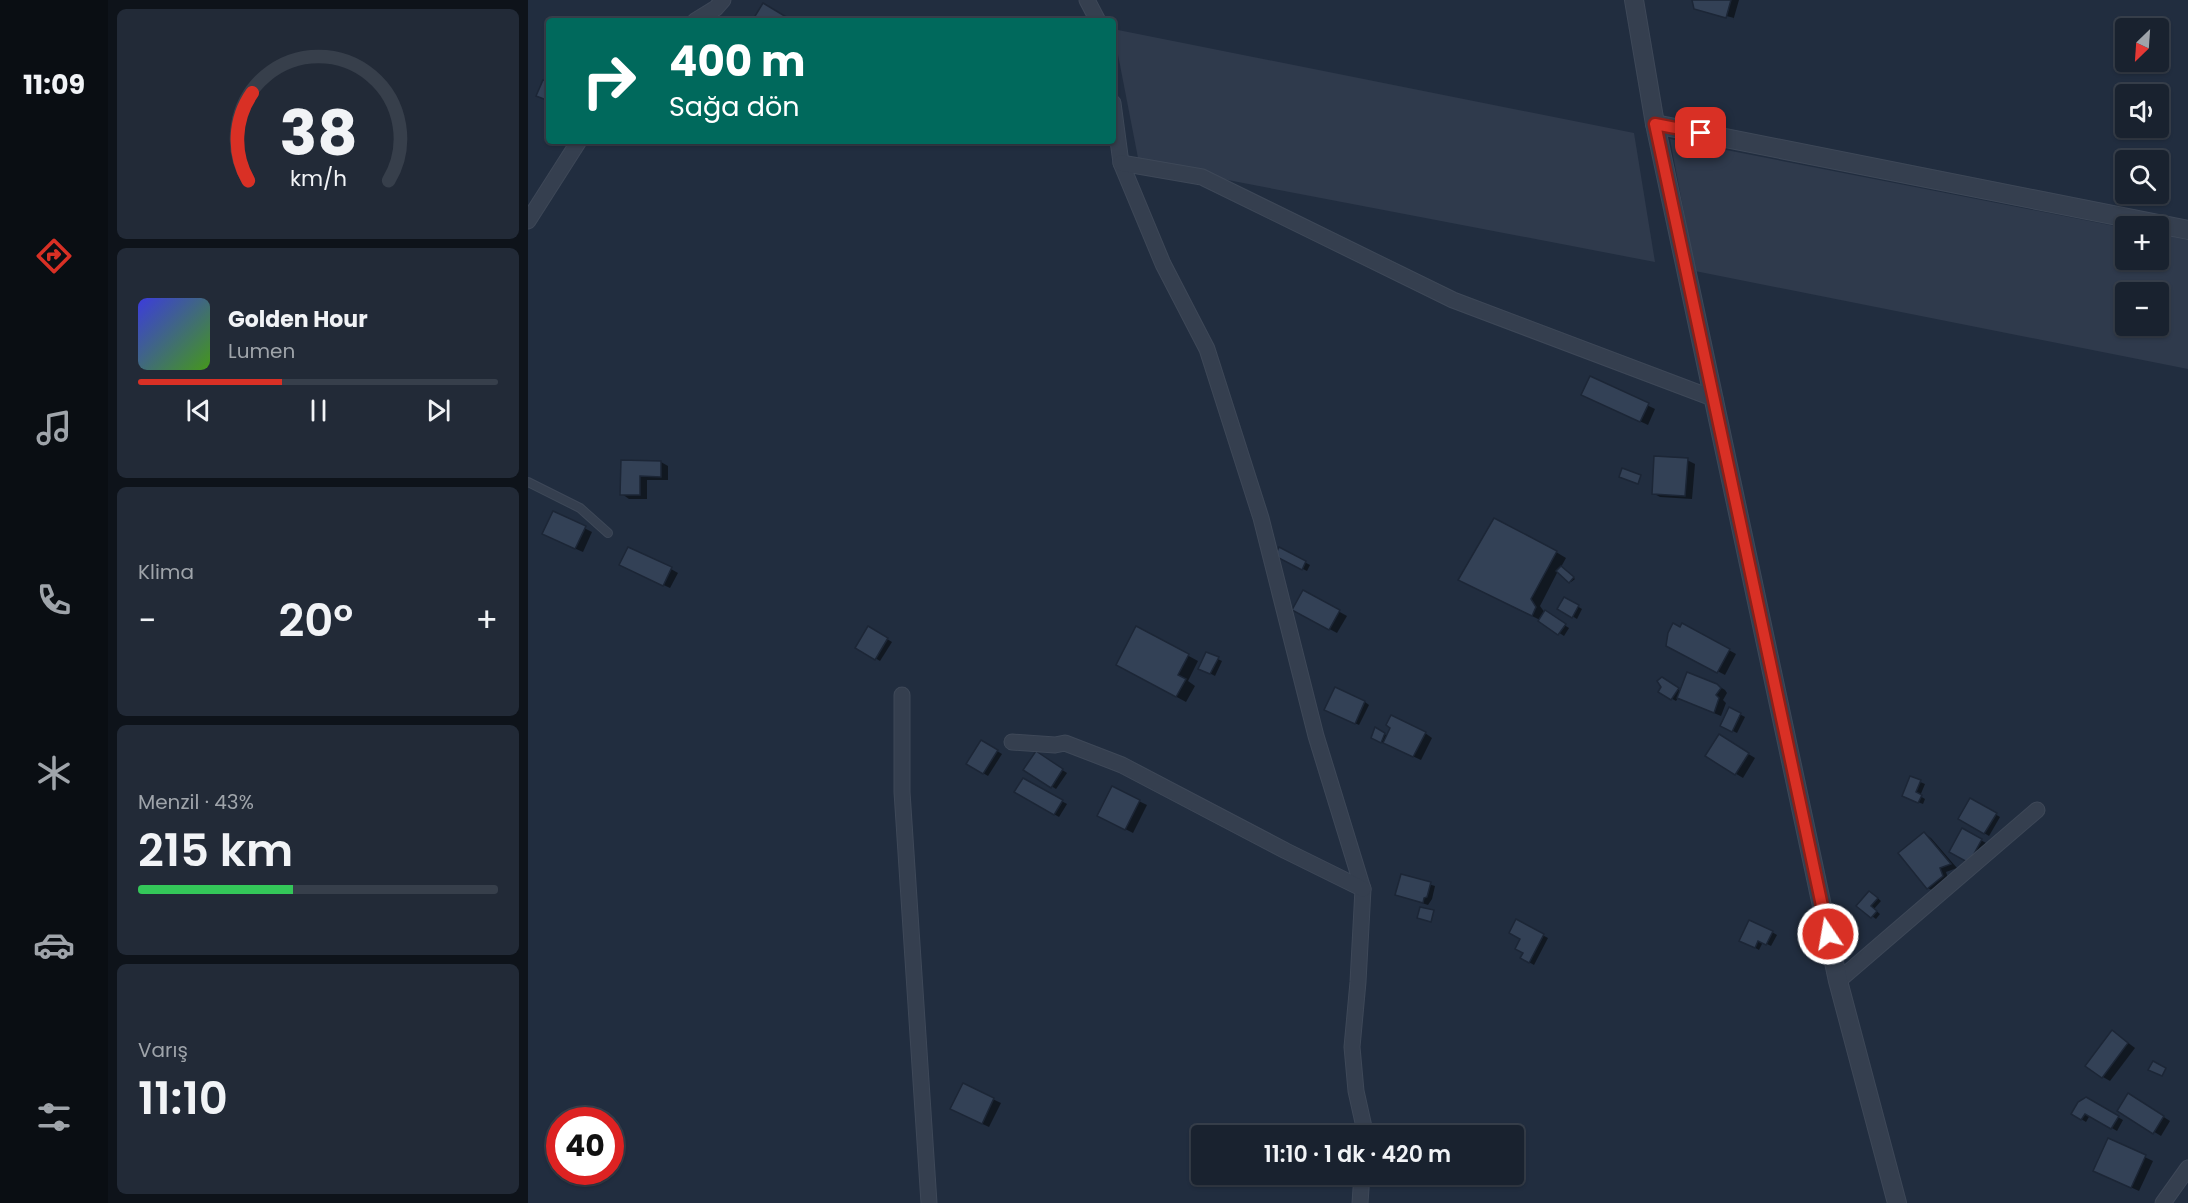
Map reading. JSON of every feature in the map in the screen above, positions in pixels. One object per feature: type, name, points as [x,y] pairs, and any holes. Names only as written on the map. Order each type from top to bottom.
[{"type":"street","points":[[700,18],[716,8],[723,0]]},
{"type":"street","points":[[1087,0],[1096,18]]},
{"type":"street","points":[[1634,0],[1655,124],[1838,981],[1897,1203]]},
{"type":"street","points":[[1655,124],[2188,230]]},
{"type":"street","points":[[1116,125],[1121,163],[1163,264],[1207,349],[1261,518],[1316,736],[1363,889],[1352,1047],[1356,1091],[1364,1125]]},
{"type":"street","points":[[528,221],[577,144]]},
{"type":"street","points":[[1121,163],[1202,177],[1453,300],[1715,399]]},
{"type":"street","points":[[902,695],[902,792],[929,1203]]},
{"type":"street","points":[[1012,742],[1054,745],[1065,743],[1122,765],[1363,889]]},
{"type":"street","points":[[1838,981],[2037,810]]},
{"type":"street","points":[[2163,1203],[2188,1168]]},
{"type":"street","points":[[1360,1203],[1361,1185]]},
{"type":"lane","points":[[528,482],[580,508],[608,533]]},
{"type":"shaded area","points":[[1116,30],[1634,133],[1655,262],[1139,163],[1116,44]]},
{"type":"shaded area","points":[[1670,139],[2115,226],[2115,270],[2169,270],[2169,236],[2188,240],[2188,369],[1695,271]]},
{"type":"building","points":[[1692,0],[1731,0],[1726,18],[1694,9]]},
{"type":"building","points":[[763,3],[788,18],[754,18]]},
{"type":"building","points":[[543,80],[546,81],[546,100],[536,96]]},
{"type":"building","points":[[1590,376],[1649,403],[1640,422],[1581,395]]},
{"type":"building","points":[[1654,456],[1688,458],[1685,496],[1652,494]]},
{"type":"building","points":[[621,460],[661,461],[661,477],[640,476],[640,495],[620,495]]},
{"type":"building","points":[[1622,468],[1641,475],[1638,484],[1619,477]]},
{"type":"building","points":[[553,511],[586,526],[575,549],[542,534]]},
{"type":"building","points":[[1494,518],[1557,551],[1531,599],[1536,607],[1532,616],[1458,580]]},
{"type":"building","points":[[628,547],[672,567],[663,586],[619,565]]},
{"type":"building","points":[[1279,547],[1306,561],[1302,570],[1275,556]]},
{"type":"building","points":[[1561,566],[1574,577],[1569,583],[1556,571]]},
{"type":"building","points":[[1303,590],[1340,610],[1329,630],[1292,610]]},
{"type":"building","points":[[1564,597],[1579,605],[1572,618],[1557,609]]},
{"type":"building","points":[[1545,610],[1566,624],[1558,635],[1538,621]]},
{"type":"building","points":[[1673,623],[1680,627],[1682,623],[1730,649],[1717,673],[1666,646],[1668,633]]},
{"type":"building","points":[[868,626],[888,638],[875,660],[855,648]]},
{"type":"building","points":[[1136,626],[1189,654],[1178,675],[1186,679],[1176,697],[1116,665]]},
{"type":"building","points":[[1206,652],[1219,657],[1210,674],[1198,669]]},
{"type":"building","points":[[1687,672],[1717,684],[1721,688],[1716,695],[1719,698],[1714,713],[1677,698]]},
{"type":"building","points":[[1662,677],[1679,688],[1671,700],[1658,692],[1661,687],[1657,681]]},
{"type":"building","points":[[1335,687],[1365,701],[1355,724],[1324,710]]},
{"type":"building","points":[[1729,707],[1741,713],[1732,732],[1720,726]]},
{"type":"building","points":[[1391,715],[1426,732],[1413,757],[1383,743],[1390,728],[1386,725]]},
{"type":"building","points":[[1375,727],[1385,733],[1381,743],[1371,738]]},
{"type":"building","points":[[1719,734],[1749,753],[1735,775],[1705,756]]},
{"type":"building","points":[[981,740],[998,750],[983,774],[966,764]]},
{"type":"building","points":[[1036,751],[1063,769],[1051,788],[1023,770]]},
{"type":"building","points":[[1910,776],[1921,780],[1916,792],[1922,795],[1918,803],[1902,796]]},
{"type":"building","points":[[1023,778],[1063,800],[1054,815],[1014,792]]},
{"type":"building","points":[[1112,786],[1140,800],[1125,830],[1097,816]]},
{"type":"building","points":[[1970,798],[1997,813],[1984,834],[1958,819]]},
{"type":"building","points":[[1962,828],[1982,839],[1969,863],[1949,852]]},
{"type":"building","points":[[1924,832],[1951,864],[1940,868],[1943,876],[1927,889],[1898,853]]},
{"type":"building","points":[[1401,874],[1431,882],[1423,903],[1395,895]]},
{"type":"building","points":[[1869,891],[1878,898],[1871,906],[1877,911],[1871,918],[1856,906]]},
{"type":"building","points":[[1420,907],[1434,910],[1431,922],[1417,918]]},
{"type":"building","points":[[1516,919],[1544,934],[1529,963],[1520,958],[1523,953],[1515,949],[1520,939],[1509,933]]},
{"type":"building","points":[[1749,920],[1773,931],[1766,945],[1758,941],[1755,948],[1739,941]]},
{"type":"building","points":[[2112,1030],[2128,1043],[2102,1078],[2085,1066]]},
{"type":"building","points":[[2153,1061],[2166,1068],[2162,1076],[2148,1070]]},
{"type":"building","points":[[963,1083],[994,1098],[982,1124],[950,1109]]},
{"type":"building","points":[[2128,1093],[2164,1116],[2153,1134],[2117,1111]]},
{"type":"building","points":[[2086,1097],[2119,1116],[2111,1129],[2085,1114],[2081,1120],[2071,1114],[2078,1102]]},
{"type":"building","points":[[2108,1138],[2146,1155],[2131,1188],[2093,1171]]},
{"type":"route","points":[[1701,133],[1655,124],[1828,934]]}]
